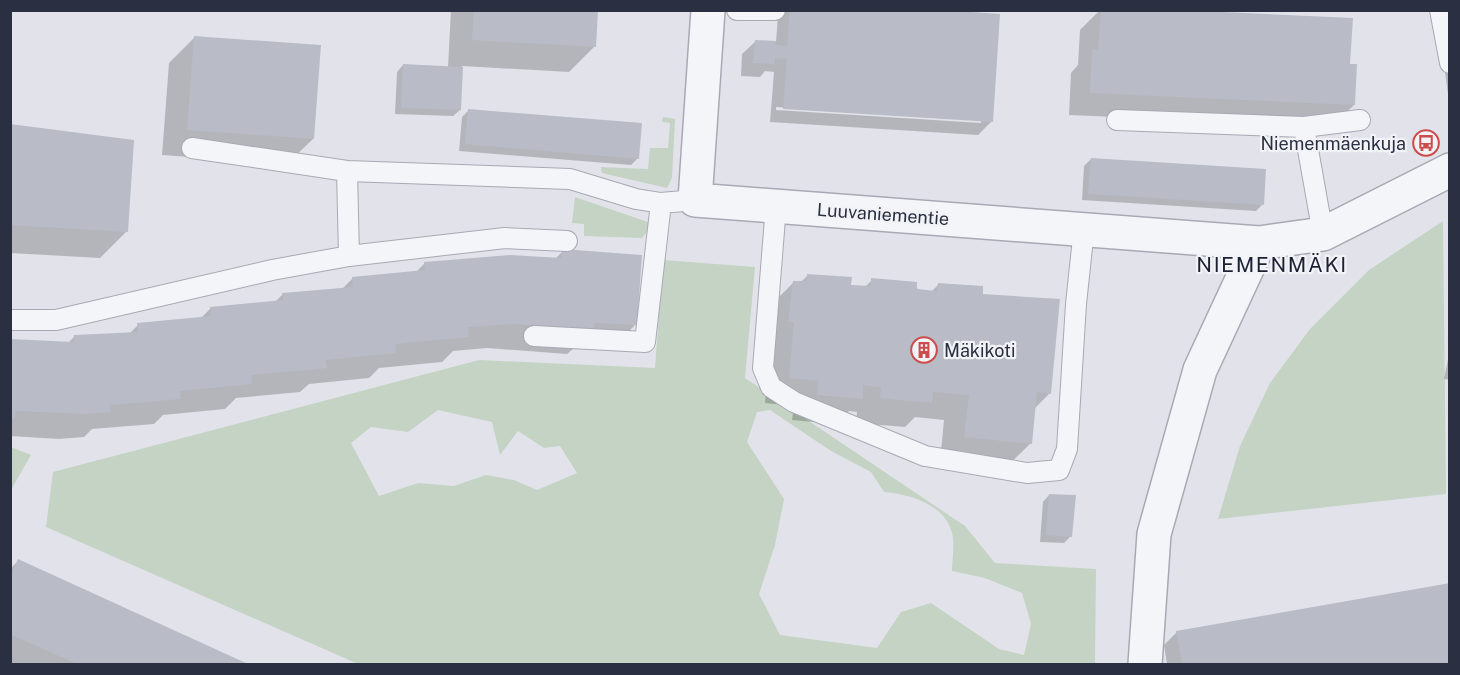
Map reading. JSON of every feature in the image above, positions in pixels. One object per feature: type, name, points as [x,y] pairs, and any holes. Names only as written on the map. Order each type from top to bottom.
[{"type":"street","points":[[695,200],[708,10]]},
{"type":"street","name":"Luuvaniementie","points":[[695,200],[1259,243],[1323,234],[1449,170]]},
{"type":"street","points":[[1145,664],[1154,534],[1200,370],[1259,243]]},
{"type":"lane","points":[[737,10],[775,10]]},
{"type":"lane","points":[[1440,10],[1449,63]]},
{"type":"lane","points":[[1117,120],[1305,127],[1360,120]]},
{"type":"lane","points":[[1305,127],[1323,234]]},
{"type":"lane","points":[[192,148],[347,171],[570,179],[636,199],[661,203],[695,200]]},
{"type":"lane","points":[[347,171],[349,256]]},
{"type":"lane","points":[[534,336],[645,342],[661,203]]},
{"type":"lane","points":[[776,206],[763,368],[771,387],[794,402],[925,456],[1027,473],[1059,470],[1067,449],[1076,304],[1084,229]]},
{"type":"lane","points":[[10,320],[56,320],[272,270],[349,256],[504,238],[567,241]]},
{"type":"green space","points":[[663,117],[675,119],[672,178],[667,188],[602,173],[601,167],[648,169],[650,148],[668,148],[670,123],[662,122]]},
{"type":"green space","points":[[575,197],[650,223],[650,228],[642,238],[584,236],[584,224],[572,223]]},
{"type":"green space","points":[[1443,221],[1446,494],[1218,519],[1240,446],[1270,383],[1310,329],[1369,270]]},
{"type":"green space","points":[[663,260],[755,267],[745,378],[965,526],[995,563],[1096,569],[1095,664],[358,664],[46,527],[53,472],[479,360],[655,368]],"holes":[[[438,410],[492,422],[500,455],[518,431],[544,448],[560,446],[577,473],[537,490],[514,480],[486,475],[454,486],[418,483],[379,496],[351,443],[371,427],[408,432]],[[770,410],[831,451],[871,472],[884,492],[915,498],[925,502],[942,515],[953,537],[952,571],[985,578],[1022,593],[1031,624],[1024,655],[999,649],[931,603],[901,612],[877,648],[780,635],[759,594],[775,545],[784,499],[747,442],[757,412]]]},
{"type":"green space","points":[[10,447],[31,455],[11,490]]},
{"type":"building","points":[[474,10],[598,10],[596,47],[472,40]]},
{"type":"building","points":[[790,10],[942,10],[1000,14],[993,122],[783,109],[787,59],[775,58],[775,64],[753,63],[755,40],[776,41],[775,45],[787,46]]},
{"type":"building","points":[[1101,10],[1178,10],[1353,18],[1350,64],[1357,64],[1355,105],[1090,93],[1092,49],[1098,50]]},
{"type":"building","points":[[194,36],[321,45],[314,139],[187,130]]},
{"type":"building","points":[[403,64],[463,67],[461,110],[401,108]]},
{"type":"building","points":[[468,109],[642,123],[639,159],[465,144]]},
{"type":"building","points":[[10,124],[134,140],[128,232],[10,225]]},
{"type":"building","points":[[1091,158],[1266,169],[1264,205],[1088,194]]},
{"type":"building","points":[[562,249],[642,255],[637,325],[595,323],[594,329],[513,324],[468,327],[469,337],[395,344],[396,353],[326,360],[327,368],[251,375],[252,384],[180,391],[181,399],[110,405],[111,412],[85,414],[16,411],[15,419],[10,418],[10,339],[74,342],[74,335],[138,332],[137,323],[211,316],[210,307],[283,300],[282,293],[353,287],[352,277],[425,270],[424,262],[510,255],[561,258]]},
{"type":"building","name":"Mäkikoti","points":[[807,274],[852,277],[851,285],[871,286],[871,278],[917,282],[917,289],[937,291],[938,283],[983,286],[983,294],[1060,299],[1051,394],[1037,392],[1032,444],[964,437],[969,395],[933,392],[932,403],[880,398],[881,387],[863,385],[863,399],[817,395],[818,381],[789,378],[794,322],[788,322],[793,281],[807,281]]},
{"type":"building","points":[[1049,494],[1076,495],[1072,537],[1046,535]]},
{"type":"building","points":[[18,559],[248,664],[77,664],[10,634],[10,576]]},
{"type":"building","points":[[1450,583],[1450,664],[1182,664],[1176,631]]},
{"type":"place","name":"Niemenmäenkuja","points":[[1426,143]]},
{"type":"place","name":"Mäkikoti","points":[[924,350]]},
{"type":"district","name":"NIEMENMÄKI","points":[[1272,264]]}]
